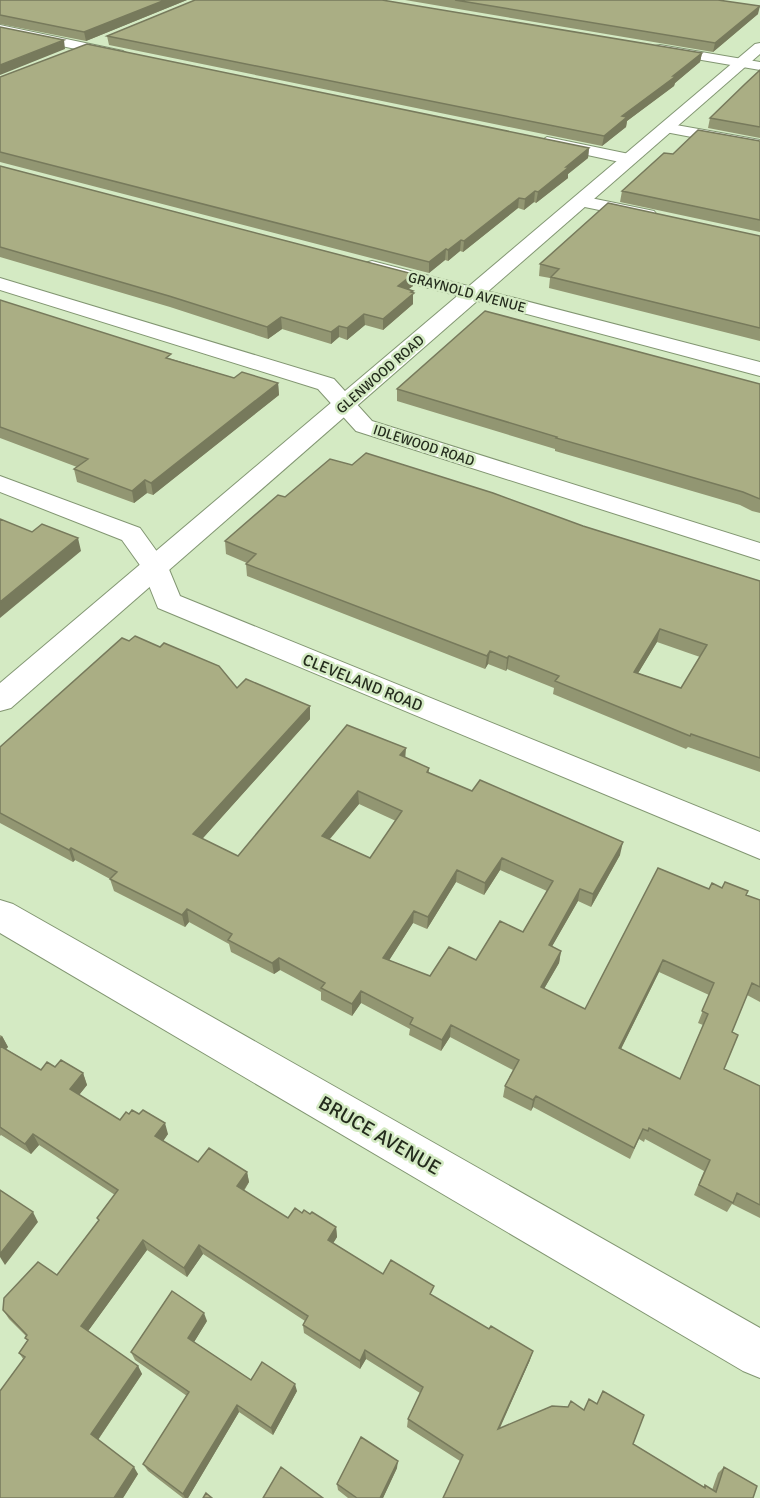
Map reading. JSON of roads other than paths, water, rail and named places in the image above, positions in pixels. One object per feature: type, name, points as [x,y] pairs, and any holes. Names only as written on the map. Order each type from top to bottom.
[{"type":"street","points":[[0,30],[135,57]]},
{"type":"street","points":[[67,55],[106,40]]},
{"type":"street","points":[[647,47],[751,64]]},
{"type":"street","name":"GLENWOOD ROAD","points":[[0,700],[665,128],[751,64],[760,47]]},
{"type":"street","points":[[665,128],[760,146]]},
{"type":"street","points":[[532,139],[629,159]]},
{"type":"street","points":[[581,201],[661,218]]},
{"type":"street","name":"GRAYNOLD AVENUE","points":[[350,261],[760,369]]},
{"type":"street","name":"IDLEWOOD ROAD","points":[[0,284],[326,384],[364,426],[760,552]]},
{"type":"street","name":"CLEVELAND ROAD","points":[[0,483],[131,534],[155,567],[168,602],[760,846]]},
{"type":"street","name":"BRUCE AVENUE","points":[[0,915],[760,1354]]}]
